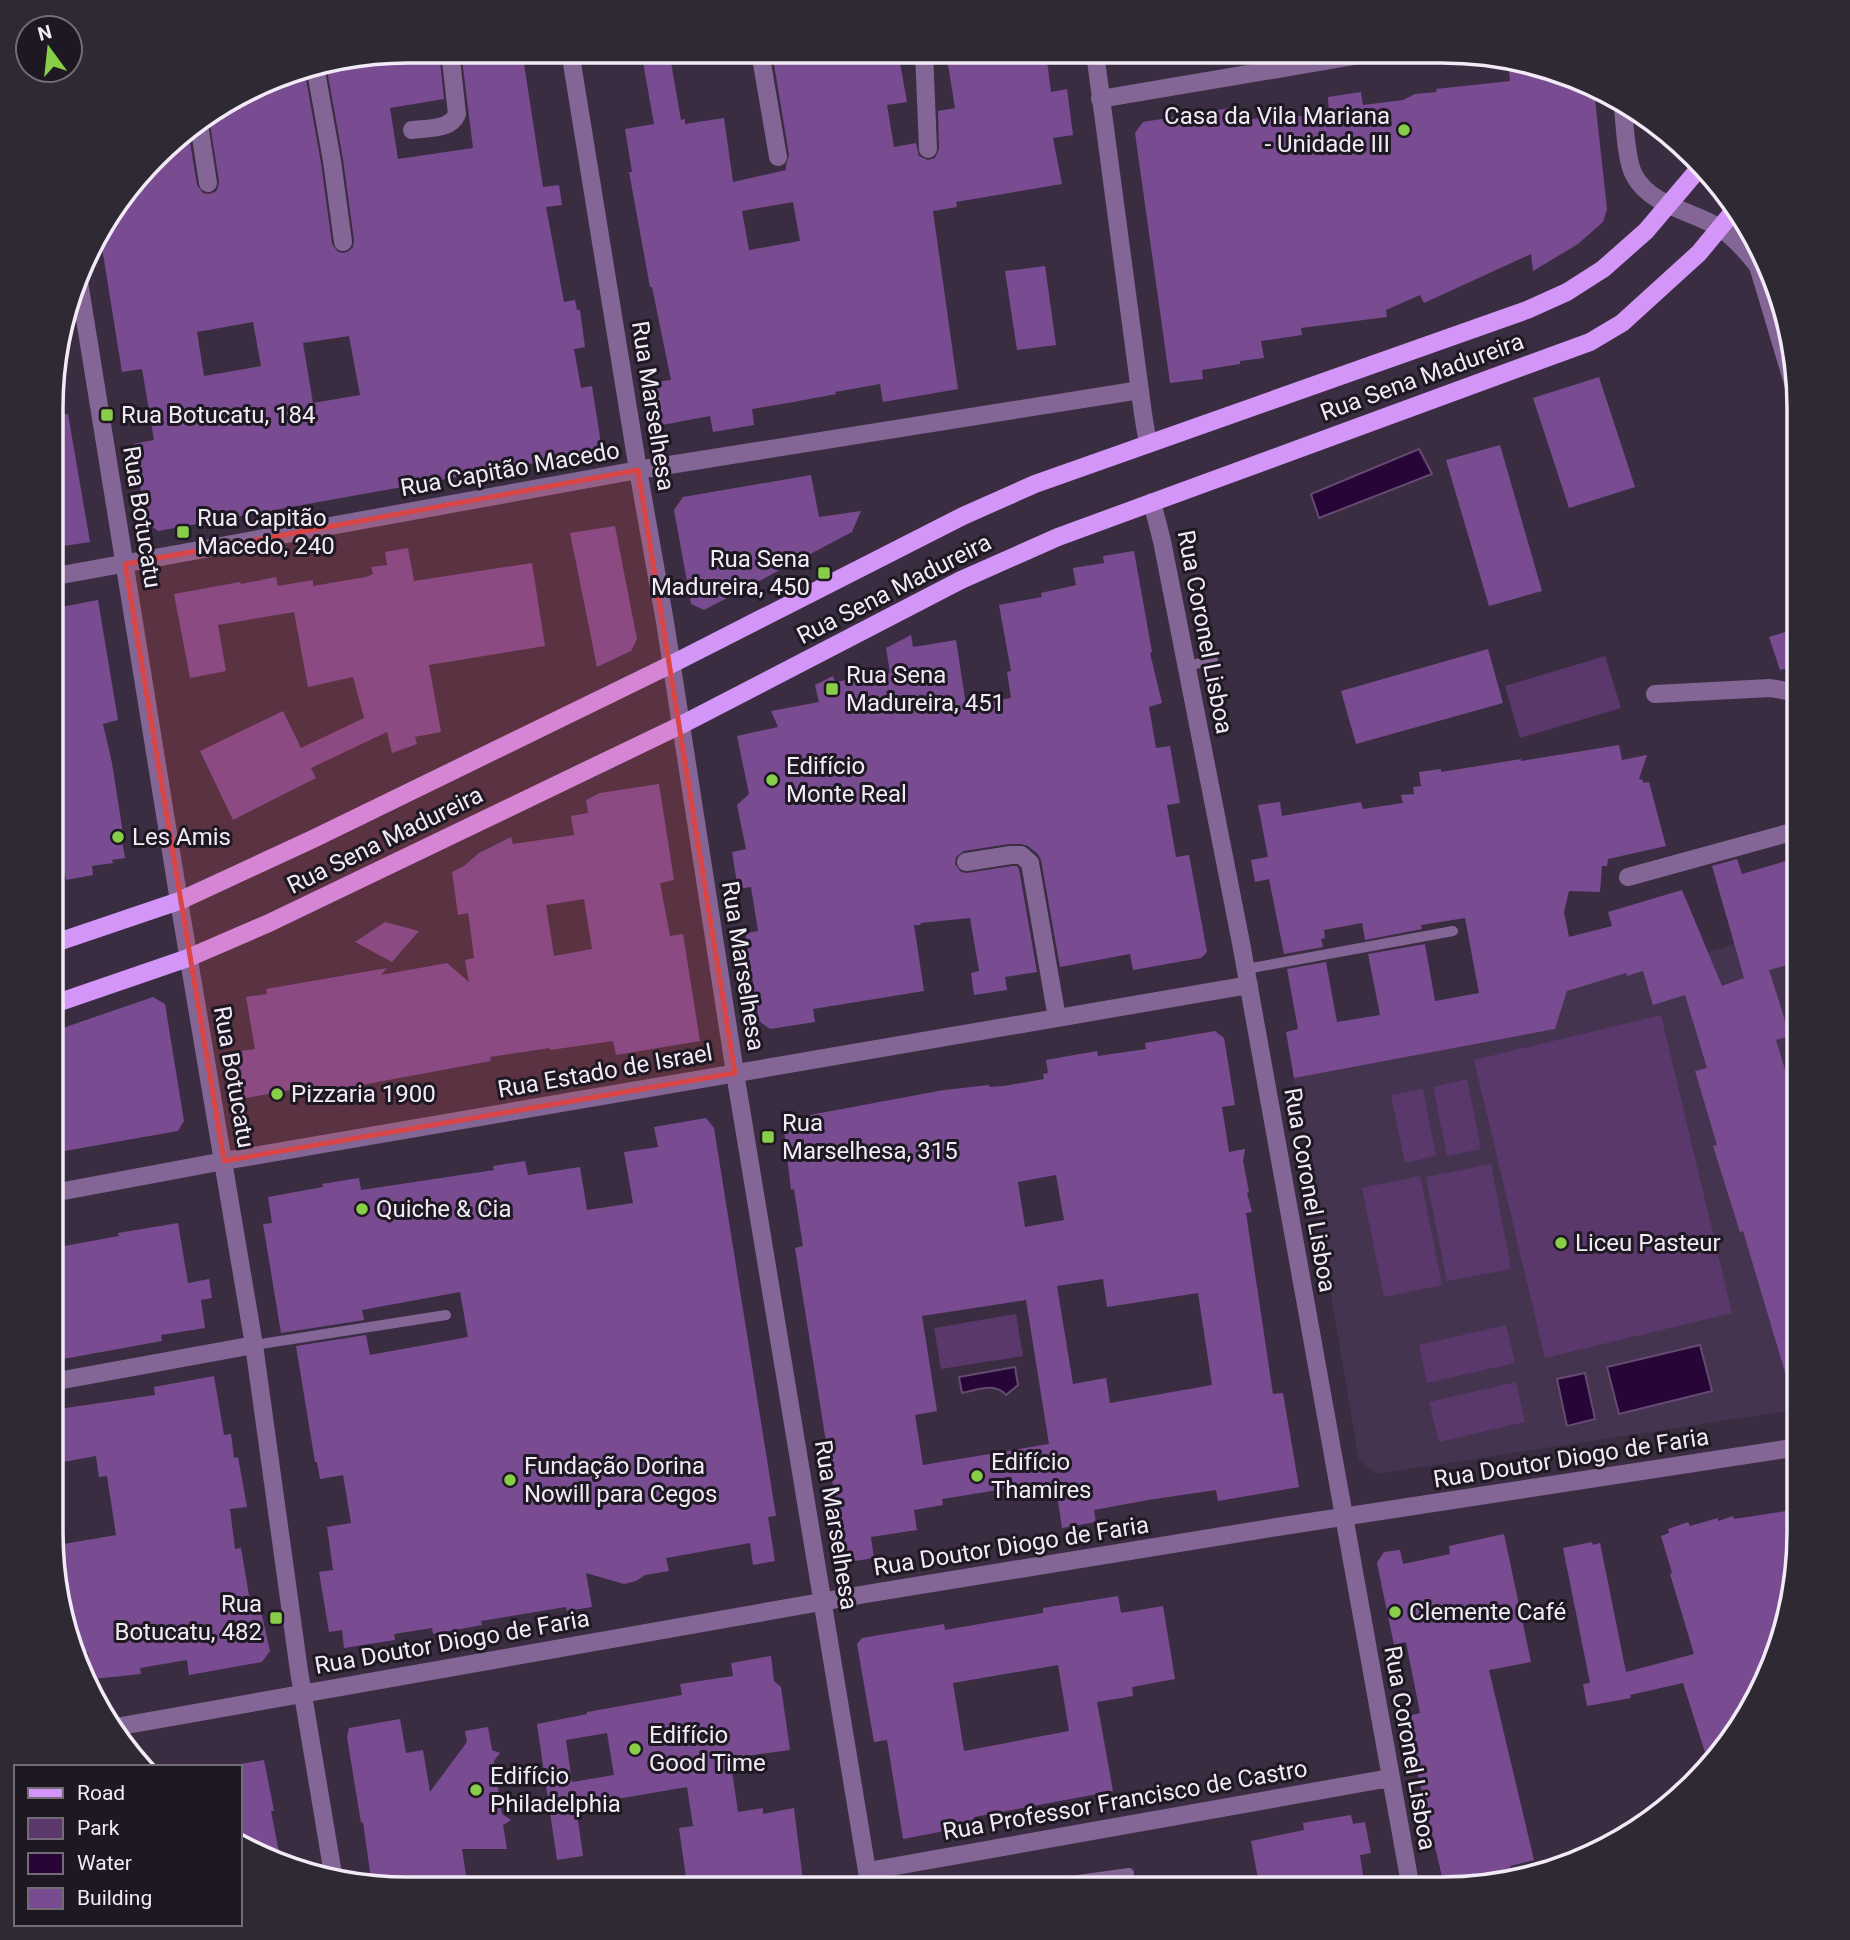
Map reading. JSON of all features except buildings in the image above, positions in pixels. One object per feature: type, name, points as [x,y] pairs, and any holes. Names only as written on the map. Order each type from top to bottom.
[{"type":"main road","name":"Rua Sena Madureira","points":[[63,940],[178,901],[315,838],[672,664],[963,516],[1035,484],[1514,314],[1567,292],[1603,269],[1646,231],[1695,174]]},
{"type":"main road","name":"Rua Sena Madureira","points":[[63,1001],[188,958],[269,923],[681,725],[961,580],[1058,537],[1590,342],[1622,323],[1699,253],[1729,216]]},
{"type":"street","points":[[412,130],[446,125],[455,120],[457,114],[451,63]]},
{"type":"street","name":"Rua Marselhesa","points":[[572,63],[869,1877]]},
{"type":"street","points":[[763,63],[778,157]]},
{"type":"street","points":[[924,63],[928,149]]},
{"type":"street","points":[[1095,63],[1148,444]]},
{"type":"street","points":[[1100,99],[1313,63]]},
{"type":"street","points":[[317,76],[343,242]]},
{"type":"street","points":[[1624,115],[1633,172],[1642,187],[1668,204],[1720,228],[1744,248],[1753,260]]},
{"type":"street","points":[[201,132],[208,183]]},
{"type":"street","points":[[1761,276],[1780,342]]},
{"type":"street","name":"Rua Botucatu","points":[[81,296],[178,901],[254,1345],[303,1693],[332,1868]]},
{"type":"street","name":"Rua Capitão Macedo","points":[[63,575],[638,470],[1140,390]]},
{"type":"street","name":"Rua Coronel Lisboa","points":[[1152,502],[1162,541],[1247,977],[1409,1877]]},
{"type":"street","points":[[1655,694],[1770,688],[1787,691]]},
{"type":"street","points":[[1628,877],[1787,833]]},
{"type":"street","points":[[966,862],[1021,855],[1030,863],[1057,1018]]},
{"type":"street","name":"Rua Estado de Israel","points":[[63,1191],[1057,1018],[1247,977]]},
{"type":"street","points":[[63,1380],[254,1345]]},
{"type":"street","name":"Rua Doutor Diogo de Faria","points":[[122,1726],[823,1601],[1787,1449]]},
{"type":"street","name":"Rua Professor Francisco de Castro","points":[[884,1877],[1390,1778]]},
{"type":"lane","points":[[1187,666],[1213,660]]},
{"type":"lane","points":[[1247,977],[1453,931]]},
{"type":"lane","points":[[254,1345],[446,1315]]},
{"type":"lane","points":[[1098,1877],[1129,1873]]},
{"type":"highlighted area","points":[[638,470],[735,1073],[224,1161],[125,564]]},
{"type":"shaded area","name":"Liceu Pasteur","points":[[1787,929],[1787,1411],[1377,1474],[1359,1460],[1294,1078],[1555,1029],[1567,991],[1626,973],[1627,976]]},
{"type":"green space","points":[[1605,656],[1621,708],[1520,738],[1505,686]]},
{"type":"green space","points":[[1661,1015],[1732,1313],[1545,1358],[1474,1060]]},
{"type":"green space","points":[[1467,1079],[1481,1149],[1447,1156],[1433,1087]]},
{"type":"green space","points":[[1423,1089],[1436,1156],[1405,1163],[1391,1095]]},
{"type":"green space","points":[[1491,1164],[1511,1269],[1447,1281],[1426,1177]]},
{"type":"green space","points":[[1420,1176],[1442,1285],[1384,1297],[1362,1188]]},
{"type":"green space","points":[[1016,1314],[1023,1356],[941,1369],[934,1328]]},
{"type":"green space","points":[[1506,1325],[1515,1363],[1427,1383],[1419,1345]]},
{"type":"green space","points":[[1516,1382],[1525,1422],[1439,1442],[1429,1402]]},
{"type":"water","points":[[1419,449],[1432,474],[1319,518],[1311,494]]},
{"type":"water","points":[[1700,1345],[1712,1391],[1619,1414],[1607,1367]]},
{"type":"water","points":[[1015,1367],[1018,1385],[1006,1395],[991,1388],[962,1393],[959,1377]]},
{"type":"water","points":[[1585,1373],[1595,1419],[1567,1426],[1557,1379]]},
{"type":"place","name":"Casa da Vila Mariana - Unidade III","points":[[1404,130]]},
{"type":"place","name":"Rua Botucatu, 184","points":[[107,415]]},
{"type":"place","name":"Rua Capitão Macedo, 240","points":[[183,532]]},
{"type":"place","name":"Rua Sena Madureira, 450","points":[[824,573]]},
{"type":"place","name":"Rua Sena Madureira, 451","points":[[832,689]]},
{"type":"place","name":"Edifício Monte Real","points":[[772,780]]},
{"type":"place","name":"Les Amis","points":[[118,837]]},
{"type":"place","name":"Pizzaria 1900","points":[[277,1094]]},
{"type":"place","name":"Rua Marselhesa, 315","points":[[768,1137]]},
{"type":"place","name":"Quiche & Cia","points":[[362,1209]]},
{"type":"place","name":"Liceu Pasteur","points":[[1561,1243]]},
{"type":"place","name":"Edifício Thamires","points":[[977,1476]]},
{"type":"place","name":"Fundação Dorina Nowill para Cegos","points":[[510,1480]]},
{"type":"place","name":"Clemente Café","points":[[1395,1612]]},
{"type":"place","name":"Rua Botucatu, 482","points":[[276,1618]]},
{"type":"place","name":"Edifício Good Time","points":[[635,1749]]},
{"type":"place","name":"Edifício Philadelphia","points":[[476,1790]]}]
